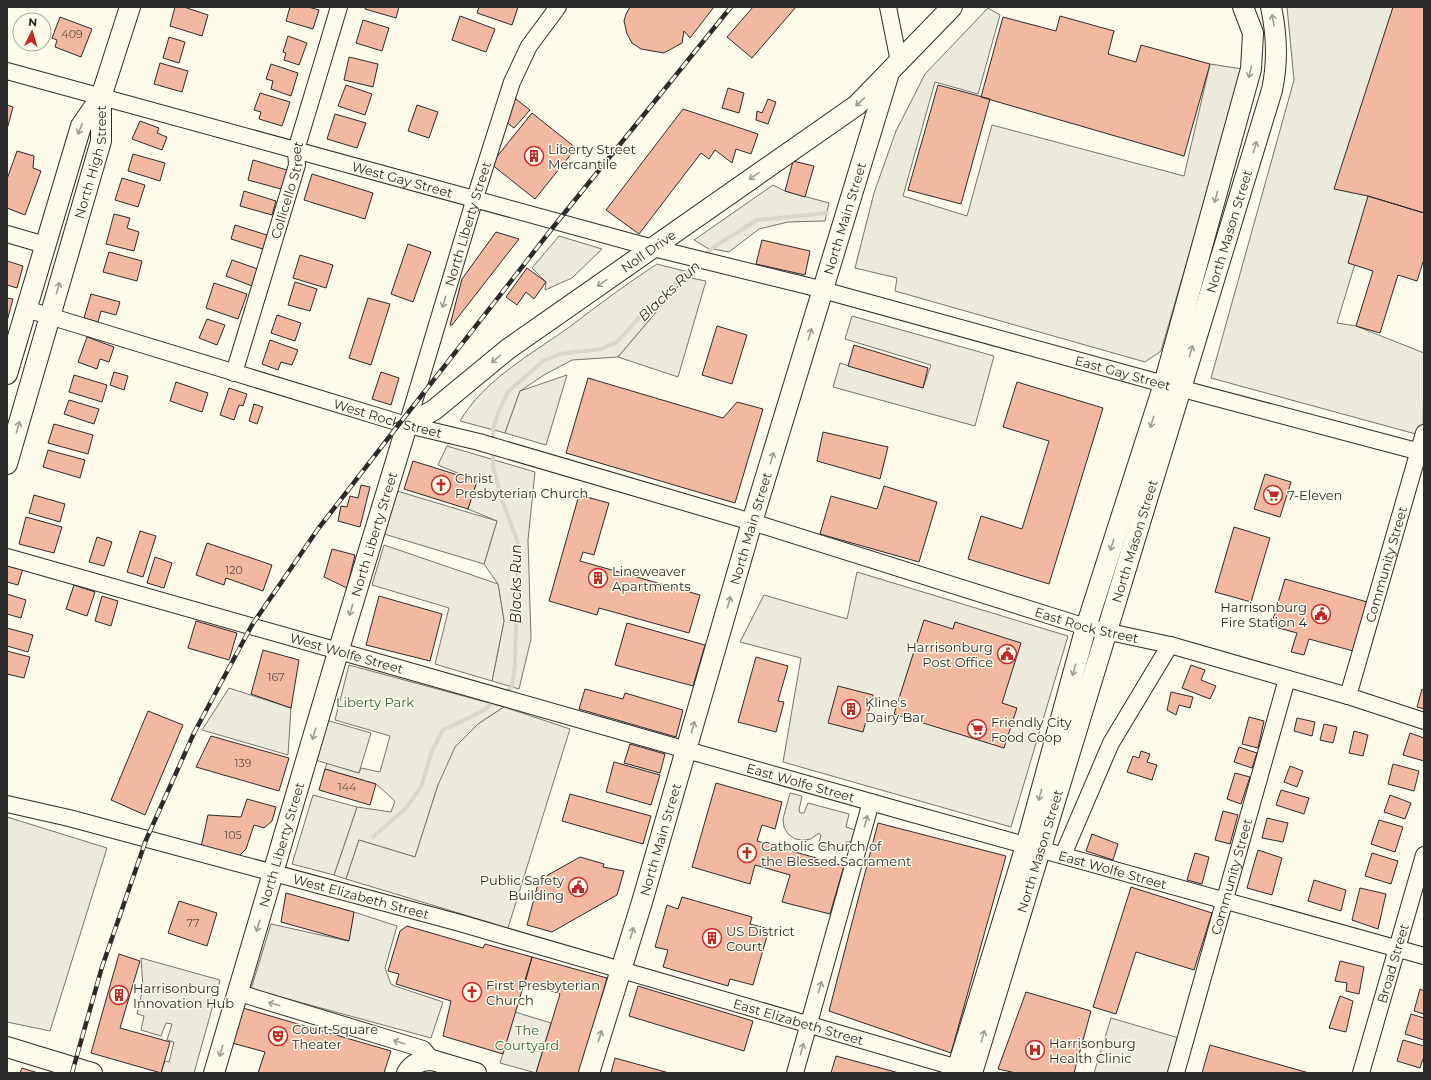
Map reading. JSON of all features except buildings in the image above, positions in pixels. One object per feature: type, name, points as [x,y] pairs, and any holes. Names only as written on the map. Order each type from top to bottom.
[{"type":"main road","points":[[101,97],[130,7]]},
{"type":"main road","name":"North Main Street","points":[[589,1073],[621,970],[752,522],[823,290],[894,69],[952,7]]},
{"type":"main road","name":"North Mason Street","points":[[967,1072],[1033,848],[1107,632],[1172,387],[1251,69],[1254,41],[1253,33],[1243,7]]},
{"type":"main road","name":"North Mason Street","points":[[1033,848],[1086,627],[1172,387],[1272,90],[1275,78],[1276,38],[1271,7]]},
{"type":"main road","name":"Noll Drive","points":[[407,425],[434,410],[508,349],[857,105],[894,69]]},
{"type":"main road","name":"North High Street","points":[[7,374],[11,345],[26,309],[81,126],[101,97]]},
{"type":"main road","name":"North High Street","points":[[7,464],[101,141],[101,97]]},
{"type":"main road","name":"North Liberty Street","points":[[214,1073],[239,993],[339,649],[407,425]]},
{"type":"main road","points":[[7,1047],[92,1073]]},
{"type":"main road","points":[[408,1073],[411,1066],[416,1063],[432,1060],[476,1073]]},
{"type":"street","name":"Collicello Street","points":[[234,373],[297,165],[296,150],[339,7]]},
{"type":"street","name":"North Liberty Street","points":[[407,425],[475,198],[520,63],[539,30],[558,7]]},
{"type":"street","points":[[888,7],[894,69]]},
{"type":"street","name":"West Gay Street","points":[[7,71],[475,198],[652,248],[823,290]]},
{"type":"street","points":[[7,234],[45,245]]},
{"type":"street","name":"East Gay Street","points":[[823,290],[1172,387],[1421,452]]},
{"type":"street","name":"West Rock Street","points":[[26,309],[407,425],[479,442],[752,522]]},
{"type":"street","name":"Community Street","points":[[1348,696],[1421,452],[1424,433]]},
{"type":"street","name":"East Rock Street","points":[[752,522],[1086,627],[1170,645],[1348,696],[1424,721]]},
{"type":"street","name":"West Wolfe Street","points":[[7,557],[339,649],[686,750]]},
{"type":"street","name":"North Mason Street","points":[[1063,855],[1111,743],[1170,645]]},
{"type":"street","name":"Community Street","points":[[1176,1073],[1286,679]]},
{"type":"street","name":"East Wolfe Street","points":[[686,750],[1424,956]]},
{"type":"street","points":[[795,1073],[871,802]]},
{"type":"street","name":"West Elizabeth Street","points":[[7,804],[69,818],[460,923],[621,970]]},
{"type":"street","name":"Broad Street","points":[[1361,1073],[1424,855]]},
{"type":"street","name":"East Elizabeth Street","points":[[621,970],[967,1072]]},
{"type":"street","points":[[239,993],[413,1046],[423,1050],[432,1060]]},
{"type":"green space","points":[[773,185],[785,191],[829,203],[825,221],[788,222],[759,229],[729,252],[707,248],[694,240]]},
{"type":"green space","points":[[657,264],[692,273],[686,277],[618,357],[572,360],[544,375],[520,391],[505,433],[460,421],[470,406],[482,393],[509,369]]},
{"type":"green space","points":[[447,446],[535,472],[528,540],[531,639],[519,689],[492,681],[504,621],[498,584],[484,564],[497,521],[468,509],[477,481],[438,465]]},
{"type":"green space","name":"Liberty Park","points":[[349,665],[504,707],[478,724],[438,785],[415,857],[359,840],[346,879],[334,875],[357,807],[391,812],[395,801],[376,784],[325,769],[327,763],[359,773],[361,768],[380,772],[390,736],[335,720]]},
{"type":"green space","name":"The Courtyard","points":[[515,1012],[551,1023],[536,1073],[500,1063]]},
{"type":"shaded area","points":[[1287,7],[1401,7],[1372,208],[1337,323],[1356,326],[1424,353],[1423,436],[1211,378],[1294,80]]},
{"type":"shaded area","points":[[988,8],[1000,15],[978,94],[935,82],[903,196],[967,216],[992,125],[1184,176],[1210,64],[1243,69],[1161,351],[1145,362],[895,291],[897,278],[855,268],[874,193],[896,131],[925,74]]},
{"type":"shaded area","points":[[559,236],[602,249],[572,278],[545,290],[546,282],[532,268]]},
{"type":"shaded area","points":[[686,277],[706,281],[678,377],[618,357]]},
{"type":"shaded area","points":[[852,316],[994,356],[975,426],[833,387],[840,363],[923,388],[931,365],[845,339]]},
{"type":"shaded area","points":[[567,375],[546,445],[505,433],[520,391]]},
{"type":"shaded area","points":[[397,491],[497,521],[484,564],[384,534]]},
{"type":"shaded area","points":[[384,545],[498,584],[504,621],[492,681],[435,664],[449,608],[372,585]]},
{"type":"shaded area","points":[[857,572],[1068,636],[1011,827],[783,762],[801,658],[740,642],[764,595],[847,619]]},
{"type":"shaded area","points":[[229,688],[291,708],[288,755],[202,730]]},
{"type":"shaded area","points":[[504,707],[570,729],[508,928],[346,879],[359,840],[415,857],[438,785],[455,747],[478,724]]},
{"type":"shaded area","points":[[326,720],[371,733],[359,773],[315,760]]},
{"type":"shaded area","points":[[790,793],[802,796],[799,810],[800,813],[804,813],[808,803],[849,814],[846,827],[855,830],[851,842],[846,842],[842,852],[818,845],[821,836],[819,833],[811,839],[803,840],[795,839],[788,834],[784,827],[783,819]]},
{"type":"shaded area","points":[[313,795],[357,807],[334,875],[292,864]]},
{"type":"shaded area","points":[[7,817],[107,848],[50,1031],[7,1022]]},
{"type":"shaded area","points":[[354,912],[397,926],[385,968],[391,984],[443,1002],[431,1038],[251,989],[271,924],[348,941]]},
{"type":"shaded area","points":[[141,958],[220,980],[194,1073],[161,1073],[165,1061],[169,1062],[174,1042],[167,1040],[172,1024],[166,1023],[161,1036],[141,1030],[144,1016],[137,1014],[143,987]]},
{"type":"shaded area","points":[[1111,1018],[1179,1038],[1168,1073],[1094,1073]]},
{"type":"waterway","name":"Blacks Run","points":[[703,257],[712,248],[757,220],[827,213]]},
{"type":"waterway","name":"Blacks Run","points":[[493,442],[493,430],[498,413],[508,392],[543,361],[560,354],[601,349],[617,342],[645,311],[697,263]]},
{"type":"waterway","name":"Blacks Run","points":[[493,450],[493,466],[502,500],[518,543],[515,664],[512,687],[504,694]]},
{"type":"waterway","name":"Blacks Run","points":[[373,837],[406,808],[421,787],[432,751],[443,730],[483,711],[495,701]]},
{"type":"railway","points":[[72,1073],[102,967],[146,840],[194,733],[252,625],[318,529],[400,423],[558,221],[731,7]]},
{"type":"place","name":"Liberty Street Mercantile","points":[[534,156]]},
{"type":"place","name":"Christ Presbyterian Church","points":[[441,485]]},
{"type":"place","name":"7-Eleven","points":[[1273,495]]},
{"type":"place","name":"Lineweaver Apartments","points":[[598,578]]},
{"type":"place","name":"Harrisonburg Fire Station 4","points":[[1321,614]]},
{"type":"place","name":"Harrisonburg Post Office","points":[[1007,654]]},
{"type":"place","name":"Kline's Dairy Bar","points":[[851,709]]},
{"type":"place","name":"Friendly City Food Coop","points":[[977,729]]},
{"type":"place","name":"Catholic Church of the Blessed Sacrament","points":[[747,853]]},
{"type":"place","name":"Public Safety Building","points":[[578,887]]},
{"type":"place","name":"US District Court","points":[[712,938]]},
{"type":"place","name":"First Presbyterian Church","points":[[472,992]]},
{"type":"place","name":"Harrisonburg Innovation Hub","points":[[119,995]]},
{"type":"place","name":"Court Square Theater","points":[[278,1036]]},
{"type":"place","name":"Harrisonburg Health Clinic","points":[[1035,1050]]}]
